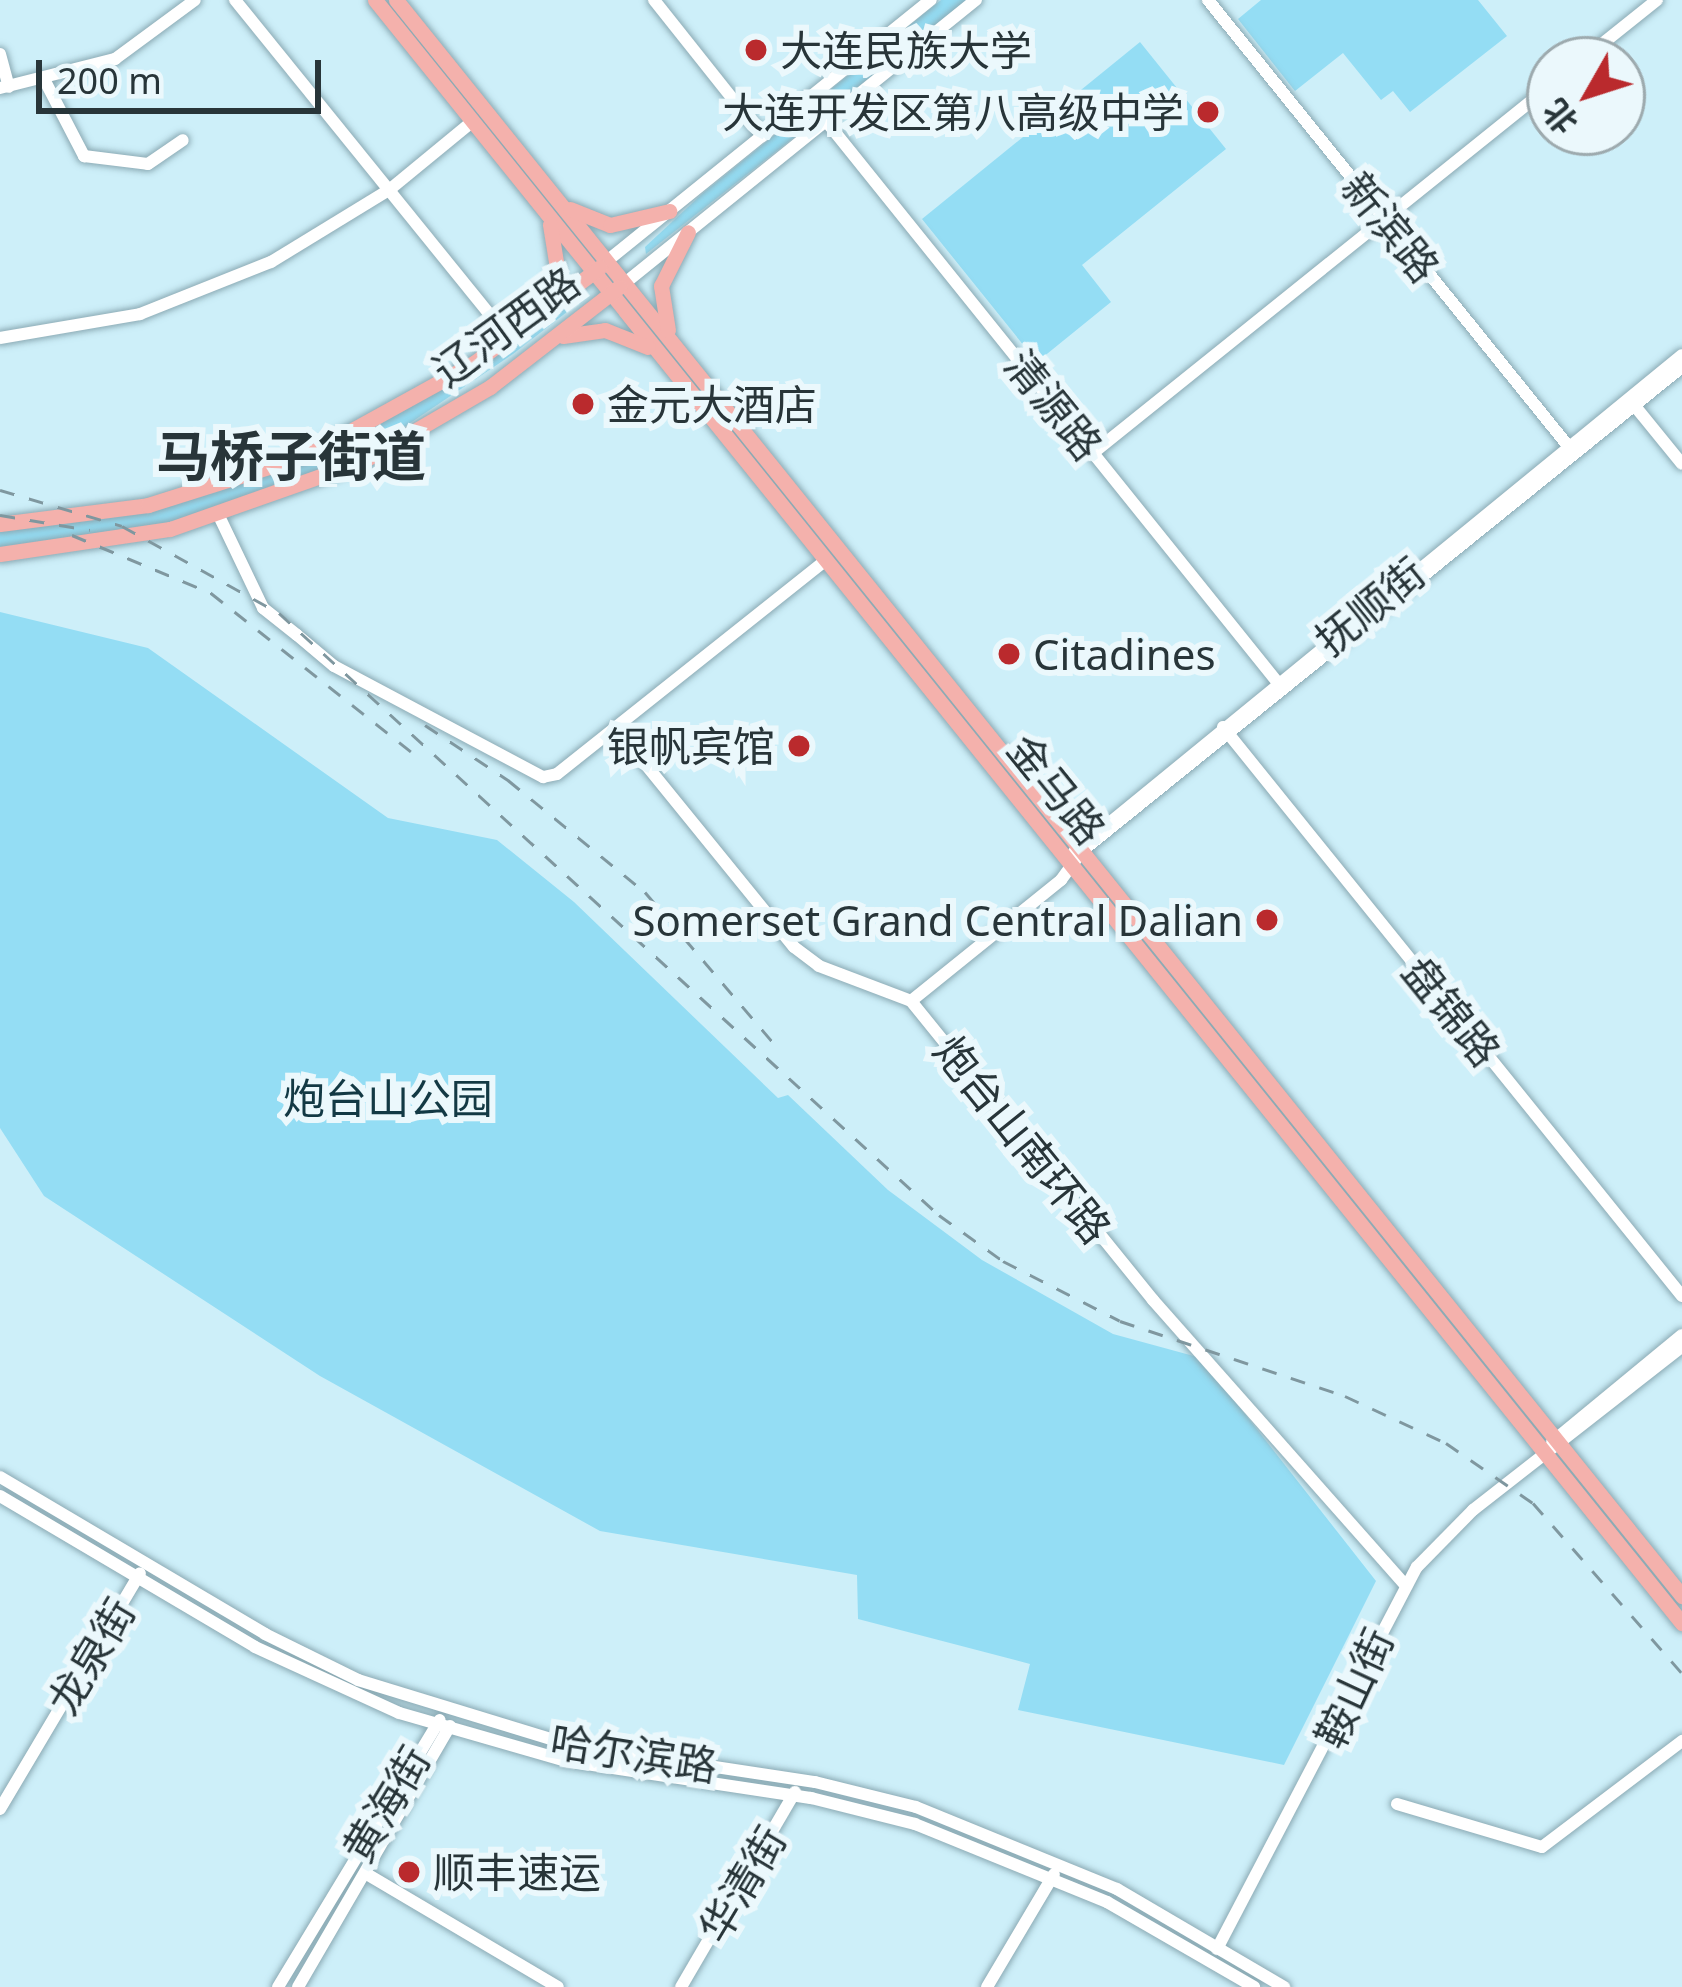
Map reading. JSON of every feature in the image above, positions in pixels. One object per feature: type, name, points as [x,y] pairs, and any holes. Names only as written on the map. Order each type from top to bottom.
[{"type":"main road","name":"金马路","points":[[375,0],[473,122],[547,200]]},
{"type":"main road","name":"金马路","points":[[397,0],[600,266],[1553,1445],[1682,1596]]},
{"type":"main road","points":[[547,200],[610,225],[669,211]]},
{"type":"main road","points":[[532,322],[557,268],[547,200]]},
{"type":"main road","points":[[550,343],[605,329],[671,354],[661,286],[688,232]]},
{"type":"main road","name":"辽河西路","points":[[0,524],[138,508],[262,471],[406,406],[510,339],[600,266]]},
{"type":"main road","name":"辽河西路","points":[[0,554],[144,535],[219,516],[363,461],[550,343],[618,288]]},
{"type":"main road","points":[[567,293],[585,315]]},
{"type":"main road","name":"金马路","points":[[671,354],[826,560],[1076,853]]},
{"type":"main road","name":"金马路","points":[[1553,1445],[1682,1623]]},
{"type":"street","points":[[0,54],[4,87],[45,81],[115,59],[195,0]]},
{"type":"street","points":[[236,0],[510,339]]},
{"type":"street","points":[[653,0],[762,136]]},
{"type":"street","name":"辽河西路","points":[[600,266],[931,0]]},
{"type":"street","name":"辽河西路","points":[[618,288],[976,0]]},
{"type":"street","name":"新滨路","points":[[1208,0],[1571,451]]},
{"type":"street","points":[[1612,36],[1657,0]]},
{"type":"street","points":[[45,81],[84,156],[148,164],[183,140]]},
{"type":"street","points":[[1093,453],[1526,105]]},
{"type":"street","name":"清源路","points":[[826,121],[1280,685]]},
{"type":"street","points":[[0,338],[87,327],[209,290],[330,230],[389,190],[473,122]]},
{"type":"street","name":"抚顺街","points":[[1632,402],[1682,356]]},
{"type":"street","name":"抚顺街","points":[[911,1001],[1076,853],[1225,729],[1632,402],[1682,367]]},
{"type":"street","points":[[1632,402],[1682,464]]},
{"type":"street","points":[[219,516],[263,608],[334,666],[524,767],[557,775],[826,560]]},
{"type":"street","name":"炮台山南环路","points":[[616,728],[794,947],[819,966],[911,1001],[1153,1300],[1406,1586]]},
{"type":"street","name":"盘锦路","points":[[1225,729],[1682,1296]]},
{"type":"street","name":"鞍山街","points":[[1210,1961],[1406,1586],[1447,1534],[1682,1335]]},
{"type":"street","name":"鞍山街","points":[[1553,1445],[1682,1347]]},
{"type":"street","name":"哈尔滨路","points":[[0,1477],[316,1660],[451,1713],[570,1745],[796,1778],[916,1807],[1061,1862],[1284,1987]]},
{"type":"street","name":"哈尔滨路","points":[[0,1496],[308,1674],[434,1724],[602,1768],[795,1795],[915,1824],[1052,1876],[1254,1987]]},
{"type":"street","name":"龙泉街","points":[[0,1810],[146,1564]]},
{"type":"street","name":"黄海街","points":[[278,1987],[434,1724],[451,1713]]},
{"type":"street","name":"黄海街","points":[[298,1987],[450,1730],[451,1713]]},
{"type":"street","points":[[1397,1804],[1542,1847],[1682,1741]]},
{"type":"street","name":"华清街","points":[[681,1987],[795,1795],[796,1778]]},
{"type":"street","points":[[987,1987],[1061,1862]]},
{"type":"street","points":[[365,1874],[558,1987]]},
{"type":"green space","points":[[941,0],[968,0],[646,254],[645,247],[702,194]]},
{"type":"green space","points":[[1261,0],[1478,0],[1507,36],[1410,112],[1393,91],[1381,100],[1343,53],[1295,91],[1238,19]]},
{"type":"green space","points":[[1140,42],[1226,149],[1082,265],[1111,302],[1037,362],[922,219]]},
{"type":"green space","points":[[567,302],[572,308],[513,354],[370,450],[188,519],[0,548],[0,530],[148,512],[322,454],[479,368]]},
{"type":"green space","name":"炮台山公园","points":[[0,612],[148,648],[388,818],[497,840],[574,902],[778,1098],[788,1095],[888,1190],[982,1260],[1113,1334],[1201,1358],[1376,1581],[1284,1765],[1018,1710],[1030,1664],[858,1619],[857,1575],[600,1531],[320,1376],[44,1196],[0,1128]]},
{"type":"railway","points":[[0,490],[122,526],[279,613],[939,1215],[1003,1261],[1120,1321],[1345,1396],[1446,1443],[1533,1503],[1682,1673]]},
{"type":"railway","points":[[0,515],[90,530]]},
{"type":"railway","points":[[72,535],[211,593],[422,760]]},
{"type":"railway","points":[[425,725],[508,780],[645,892],[777,1047]]},
{"type":"place","name":"大连民族大学","points":[[756,50]]},
{"type":"place","name":"大连开发区第八高级中学","points":[[1208,112]]},
{"type":"place","name":"金元大酒店","points":[[583,404]]},
{"type":"place","name":"Citadines","points":[[1009,654]]},
{"type":"place","name":"银帆宾馆","points":[[799,746]]},
{"type":"place","name":"Somerset Grand Central Dalian","points":[[1267,920]]},
{"type":"place","name":"顺丰速运","points":[[409,1872]]},
{"type":"district","name":"马桥子街道","points":[[291,455]]}]
